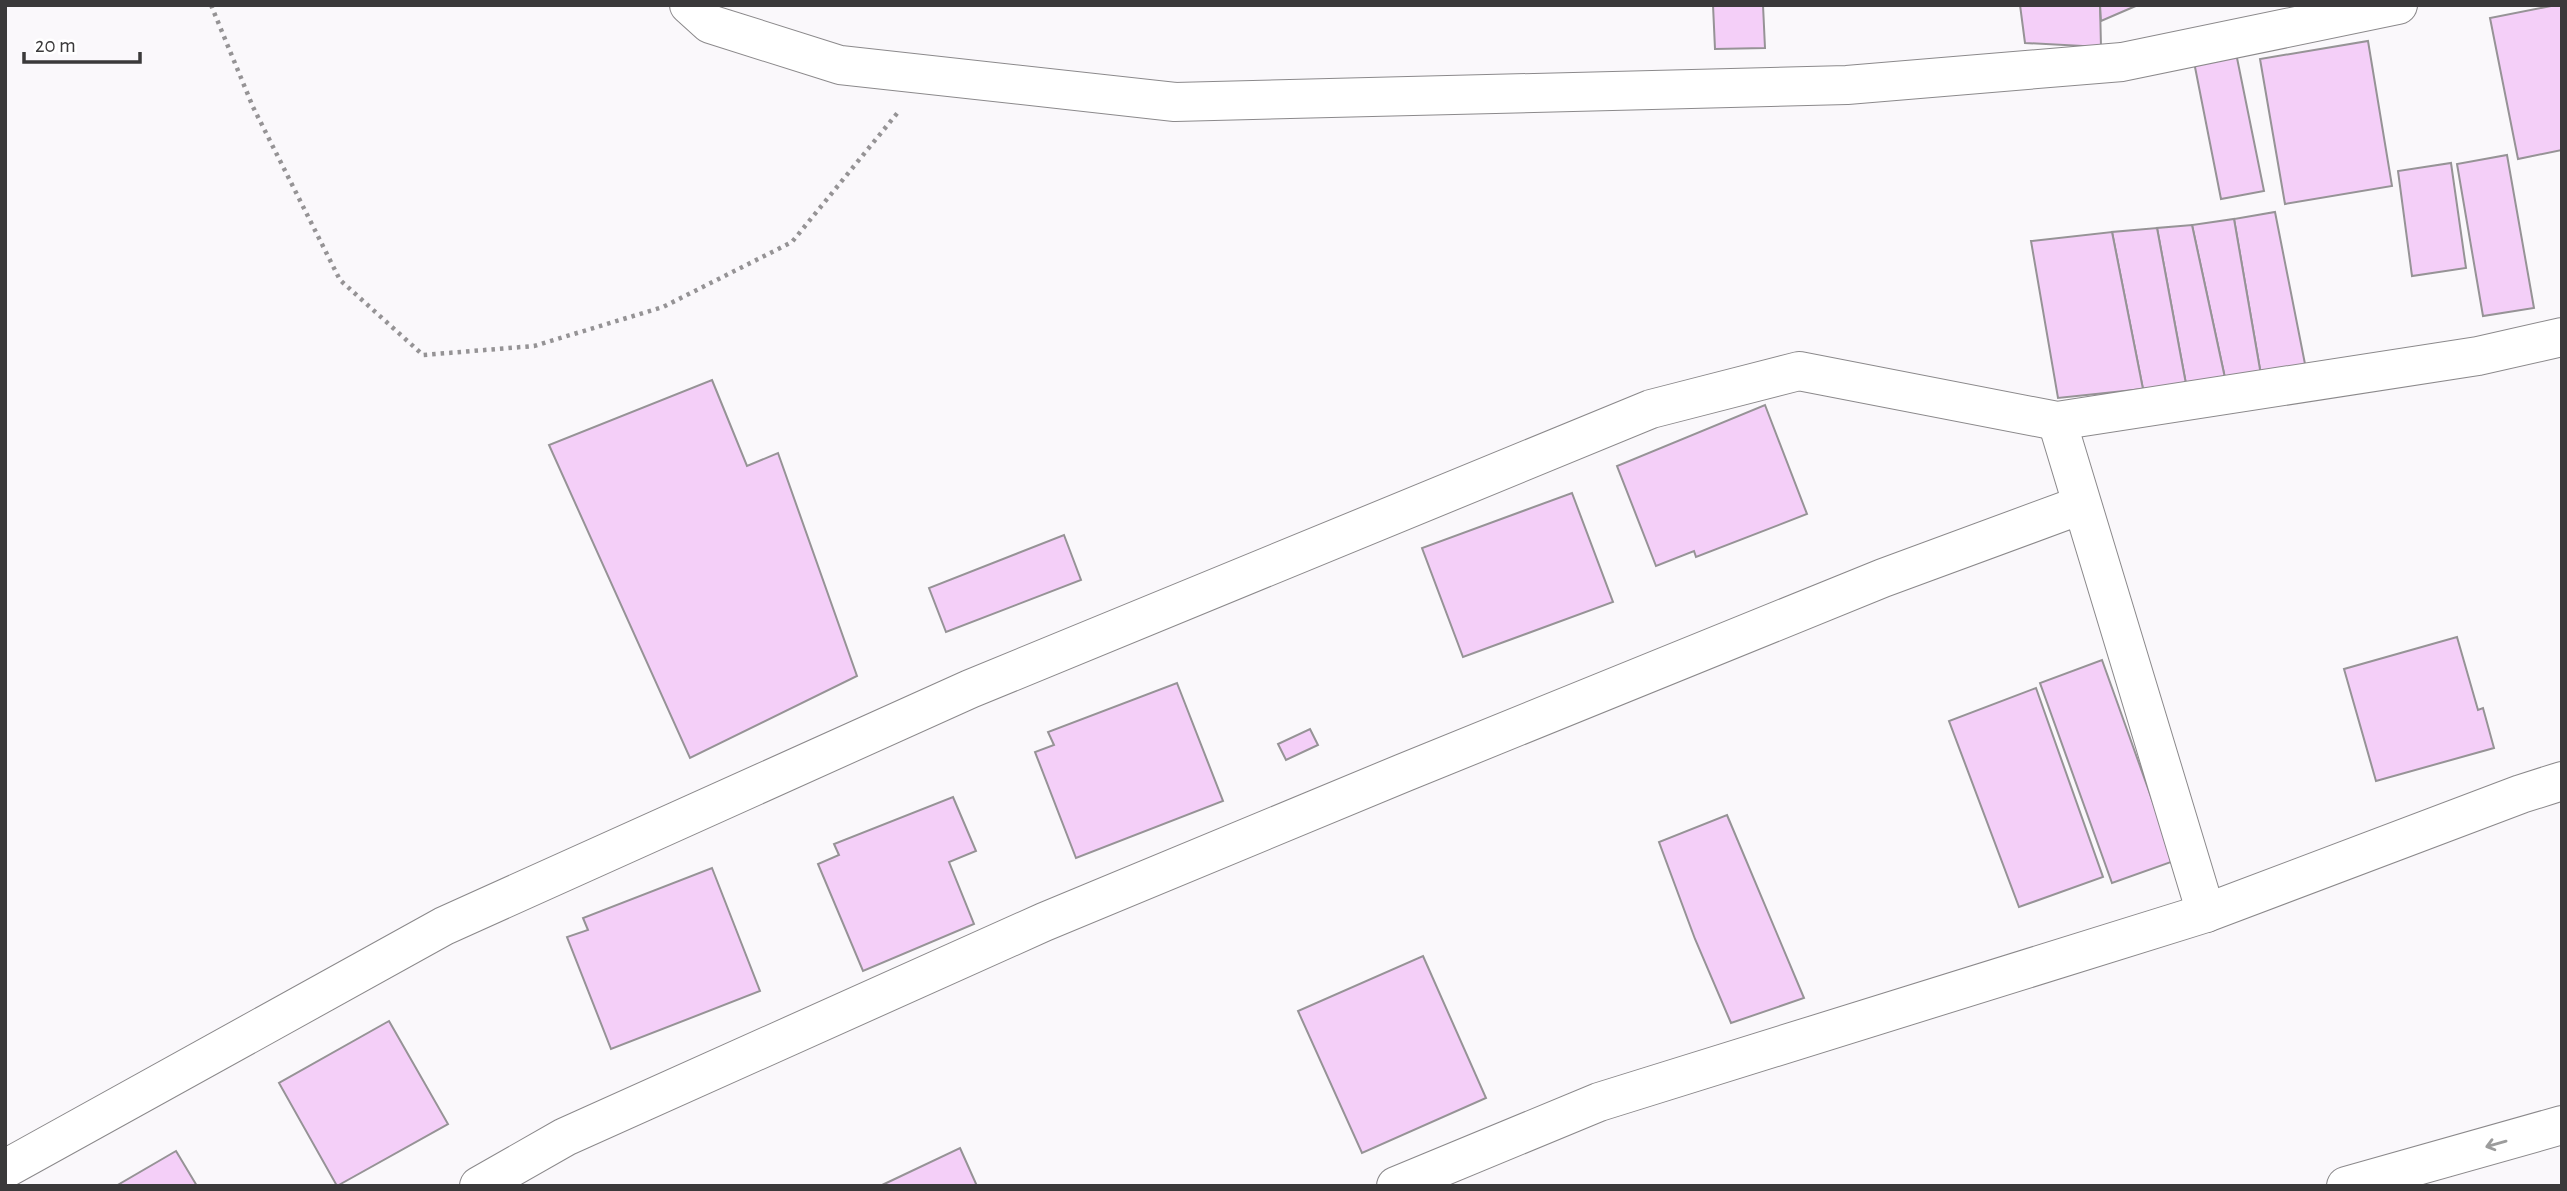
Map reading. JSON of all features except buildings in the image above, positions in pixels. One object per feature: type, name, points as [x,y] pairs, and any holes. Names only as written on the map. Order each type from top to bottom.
[{"type":"street","points":[[689,5],[710,24],[841,65],[1175,102],[1847,85],[2122,62],[2398,5]]},
{"type":"street","points":[[5,1169],[444,926],[970,689],[1651,409],[1799,371],[2057,421],[2478,356],[2562,337]]},
{"type":"street","points":[[2057,421],[2206,913]]},
{"type":"street","points":[[479,1186],[565,1137],[1044,922],[1883,578],[2081,505]]},
{"type":"street","points":[[1396,1186],[1599,1102],[2206,913],[2562,781]]},
{"type":"street","points":[[2346,1186],[2562,1125]]},
{"type":"path","points":[[211,5],[253,107],[340,280],[423,355],[534,346],[650,311],[792,242],[928,75]]}]
